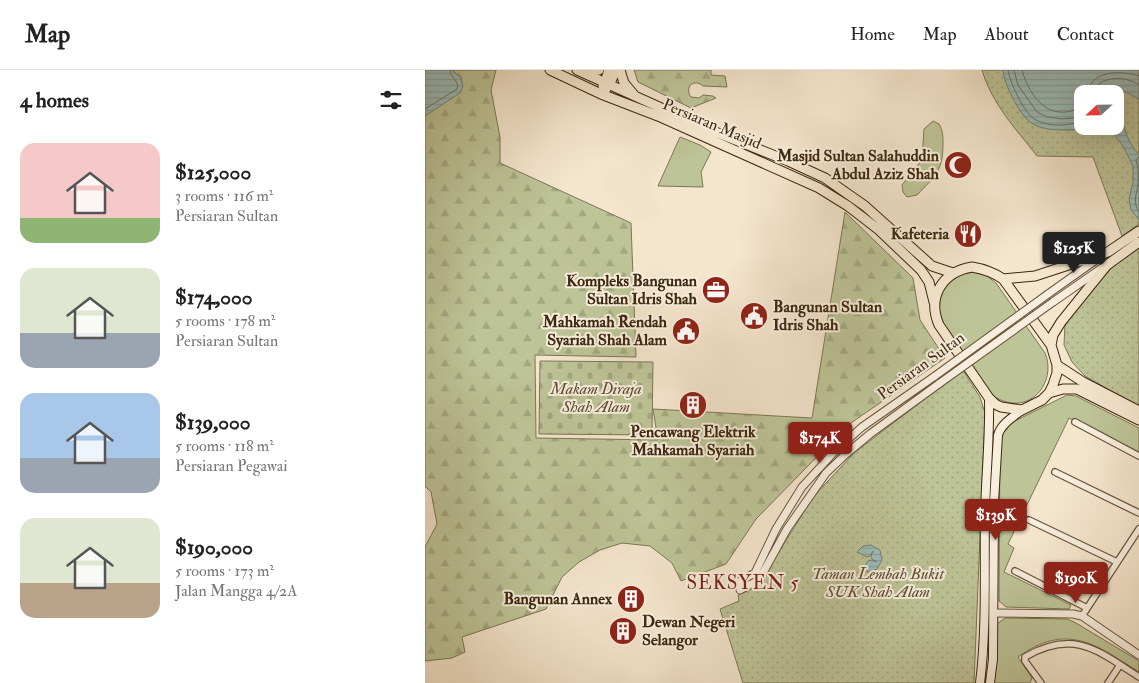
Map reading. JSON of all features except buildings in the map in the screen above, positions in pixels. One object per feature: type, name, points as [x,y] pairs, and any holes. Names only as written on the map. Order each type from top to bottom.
[{"type":"main road","name":"Persiaran Masjid","points":[[550,70],[601,94],[658,116],[794,176],[819,188],[848,206],[879,230],[921,270],[929,282],[939,325],[989,398]]},
{"type":"main road","name":"Persiaran Masjid","points":[[577,70],[708,129],[825,178],[865,206],[932,266],[953,273]]},
{"type":"main road","points":[[577,70],[599,70]]},
{"type":"main road","points":[[609,70],[605,79],[609,93],[658,116]]},
{"type":"main road","points":[[569,78],[598,87],[611,81],[618,70]]},
{"type":"main road","points":[[618,70],[624,83],[634,96]]},
{"type":"main road","name":"Persiaran Sultan","points":[[1107,265],[1133,242],[1139,230]]},
{"type":"main road","name":"Persiaran Sultan","points":[[1108,252],[1133,242]]},
{"type":"main road","points":[[1003,279],[1035,276],[1108,252]]},
{"type":"main road","points":[[1051,345],[1053,335],[1061,322],[1107,265]]},
{"type":"main road","points":[[935,302],[938,290],[943,282],[953,273],[966,268],[982,268],[993,272],[1003,279],[1051,345],[1057,366],[1056,377],[1049,393],[1042,400],[1022,410],[1003,425],[998,435],[994,502],[993,659],[990,683]]},
{"type":"main road","points":[[1057,366],[1083,382],[1139,411]]},
{"type":"main road","points":[[1049,393],[1063,389],[1077,389],[1139,420]]},
{"type":"main road","points":[[989,398],[1001,407],[1022,410]]},
{"type":"main road","points":[[980,683],[983,656],[985,500],[990,428],[989,398]]},
{"type":"street","name":"Persiaran Sultan","points":[[1107,265],[940,383],[846,454],[827,473],[787,529],[759,580],[739,586],[755,572],[776,529],[802,487],[832,454],[862,427],[1108,252]]},
{"type":"street","points":[[1075,422],[1139,456]]},
{"type":"street","points":[[1055,472],[1139,513]]},
{"type":"street","points":[[1029,520],[1117,562]]},
{"type":"street","points":[[1082,616],[1139,529]]},
{"type":"street","points":[[1015,571],[1087,608]]},
{"type":"street","points":[[994,613],[1073,614],[1082,616],[1139,655]]},
{"type":"street","points":[[1041,683],[1024,659],[1048,646],[1065,643],[1081,645],[1100,652],[1139,677]]},
{"type":"street","points":[[1108,683],[1120,665]]},
{"type":"green space","points":[[452,70],[496,70],[491,90],[500,137],[500,163],[631,223],[636,357],[535,355],[536,438],[658,440],[653,409],[812,418],[845,212],[913,278],[920,320],[945,358],[848,425],[756,519],[726,564],[681,581],[672,563],[650,546],[622,543],[600,550],[579,562],[562,577],[546,609],[462,637],[465,652],[452,658],[425,661],[425,547],[437,524],[431,492],[425,486],[425,116],[461,78]]},
{"type":"green space","points":[[634,70],[711,70],[711,75],[725,76],[727,87],[703,86],[693,83],[689,87],[691,97],[699,98],[703,95],[716,98],[691,108],[638,82]]},
{"type":"green space","points":[[982,70],[1139,70],[1139,224],[1122,236],[1093,157],[1037,156],[1005,116],[992,94]]},
{"type":"green space","points":[[933,121],[939,124],[942,134],[943,153],[940,167],[933,178],[917,195],[907,197],[903,192],[902,185],[922,160],[924,129]]},
{"type":"green space","points":[[680,137],[700,145],[711,152],[701,172],[703,187],[658,186]]},
{"type":"green space","points":[[1139,246],[1139,407],[1085,376],[1072,362],[1064,345],[1065,324],[1080,303],[1114,265]]},
{"type":"green space","points":[[974,272],[987,276],[996,283],[1045,353],[1048,362],[1046,380],[1037,395],[1030,400],[1021,403],[1011,403],[992,396],[940,324],[938,298],[945,288],[957,277]]},
{"type":"green space","name":"Makam Diraja Shah Alam","points":[[540,361],[653,362],[652,435],[539,434]]},
{"type":"green space","name":"Taman Lembah Bukit SUK Shah Alam","points":[[960,372],[964,372],[980,397],[985,413],[974,683],[743,683],[720,609],[739,601],[738,595],[758,585],[814,496],[854,453]]},
{"type":"green space","points":[[1067,395],[1076,396],[1139,428],[1139,453],[1069,418],[1008,544],[1014,548],[1004,572],[1071,605],[1069,609],[1006,607],[999,601],[1000,437],[1009,424]]},
{"type":"green space","points":[[1005,618],[1067,619],[1139,661],[1139,672],[1094,646],[1066,639],[1035,646],[1018,657],[1032,678],[1030,683],[994,683],[997,660],[997,624]]},
{"type":"water","points":[[425,70],[452,70],[461,78],[463,86],[460,93],[425,116]]},
{"type":"water","points":[[1003,70],[1139,70],[1139,100],[1124,92],[1124,85],[1074,85],[1074,130],[1046,129],[1030,122],[1021,112]]},
{"type":"water","points":[[1124,126],[1128,138],[1139,155],[1139,220],[1131,210],[1129,199],[1133,182],[1133,166],[1123,146],[1115,135],[1124,135]]},
{"type":"water","points":[[871,545],[880,550],[882,560],[877,569],[869,572],[863,570],[868,561],[877,562],[872,559],[873,551],[867,557],[857,552],[863,546]]},
{"type":"place","name":"Masjid Sultan Salahuddin Abdul Aziz Shah","points":[[958,165]]},
{"type":"place","name":"Kafeteria","points":[[968,234]]},
{"type":"place","name":"Kompleks Bangunan Sultan Idris Shah","points":[[716,290]]},
{"type":"place","name":"Bangunan Sultan Idris Shah","points":[[754,316]]},
{"type":"place","name":"Mahkamah Rendah Syariah Shah Alam","points":[[686,331]]},
{"type":"place","name":"Pencawang Elektrik Mahkamah Syariah","points":[[693,405]]},
{"type":"place","name":"Bangunan Annex","points":[[631,599]]},
{"type":"place","name":"Dewan Negeri Selangor","points":[[623,631]]},
{"type":"district","name":"SEKSYEN 5","points":[[743,583]]}]
